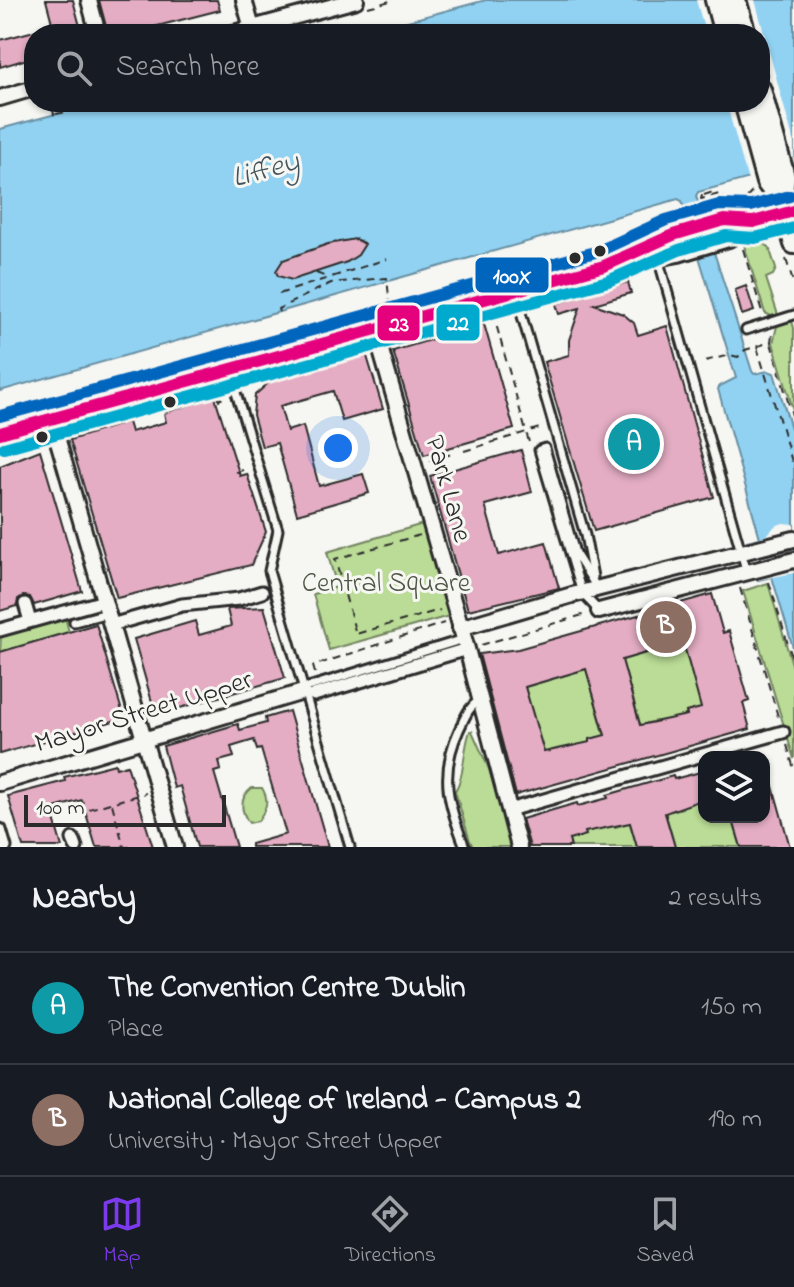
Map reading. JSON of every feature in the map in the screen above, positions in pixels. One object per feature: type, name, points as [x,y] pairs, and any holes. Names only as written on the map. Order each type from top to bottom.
[{"type":"main road","points":[[716,0],[722,24]]},
{"type":"main road","points":[[735,0],[742,24]]},
{"type":"main road","points":[[0,433],[670,247],[732,235],[786,208],[763,189],[747,112]]},
{"type":"main road","points":[[761,112],[763,189]]},
{"type":"street","points":[[89,0],[95,24]]},
{"type":"street","points":[[244,0],[251,24]]},
{"type":"street","points":[[267,24],[356,0]]},
{"type":"street","points":[[0,98],[24,91]]},
{"type":"street","points":[[786,208],[794,244]]},
{"type":"street","name":"Park Lane","points":[[375,330],[519,847]]},
{"type":"street","points":[[52,420],[175,847]]},
{"type":"street","name":"Mayor Street Upper","points":[[0,783],[305,692],[582,593],[595,584],[794,539]]},
{"type":"street","points":[[599,611],[794,560]]},
{"type":"street","points":[[0,630],[30,621],[239,599],[262,592]]},
{"type":"street","points":[[25,604],[30,621]]},
{"type":"street","points":[[509,810],[783,732]]},
{"type":"street","points":[[0,830],[5,847]]},
{"type":"lane","points":[[670,247],[751,571]]},
{"type":"lane","points":[[515,290],[585,535],[595,584]]},
{"type":"lane","points":[[746,330],[794,315]]},
{"type":"lane","points":[[229,371],[278,530],[269,571],[350,847]]},
{"type":"lane","points":[[595,584],[575,553],[544,455],[582,593],[599,611]]},
{"type":"lane","points":[[74,622],[107,613]]},
{"type":"lane","points":[[465,847],[451,805],[447,770],[453,745],[470,705],[480,700]]},
{"type":"path","points":[[54,112],[54,115],[66,112]]},
{"type":"path","points":[[743,202],[749,193],[763,189]]},
{"type":"path","points":[[713,192],[701,196],[701,199],[719,194],[724,197]]},
{"type":"path","points":[[662,215],[705,203]]},
{"type":"path","points":[[732,235],[764,317],[774,321],[771,342],[794,422]]},
{"type":"path","points":[[561,260],[615,239]]},
{"type":"path","points":[[279,294],[387,259]]},
{"type":"path","points":[[316,273],[329,278],[331,283]]},
{"type":"path","points":[[279,312],[278,309],[331,283],[387,278],[391,311]]},
{"type":"path","points":[[705,361],[730,355],[738,357],[745,350],[771,342]]},
{"type":"path","points":[[757,346],[794,468]]},
{"type":"path","points":[[218,396],[225,402]]},
{"type":"path","points":[[464,451],[552,424]]},
{"type":"path","points":[[413,465],[455,453]]},
{"type":"path","points":[[236,472],[243,470]]},
{"type":"path","points":[[432,531],[335,559],[356,634],[454,606]]},
{"type":"path","points":[[769,581],[794,664]]},
{"type":"path","points":[[740,589],[794,769]]},
{"type":"path","points":[[315,674],[313,666],[459,635],[599,611]]},
{"type":"path","points":[[89,809],[158,790]]},
{"type":"path","points":[[111,803],[124,847]]},
{"type":"green space","points":[[761,242],[769,247],[776,269],[773,275],[766,278],[778,315],[765,313],[744,245]]},
{"type":"green space","points":[[792,321],[794,413],[773,343],[777,326]]},
{"type":"green space","name":"Central Square","points":[[423,524],[449,616],[329,650],[313,594],[337,587],[327,552]]},
{"type":"green space","points":[[768,583],[794,671],[794,759],[743,591]]},
{"type":"green space","points":[[91,610],[92,614],[66,621],[69,632],[0,652],[1,636]]},
{"type":"green space","points":[[683,642],[704,717],[694,710],[686,712],[687,715],[647,723],[643,734],[622,660]]},
{"type":"green space","points":[[586,669],[607,744],[598,737],[590,739],[590,742],[561,751],[560,748],[550,751],[552,760],[546,761],[525,687]]},
{"type":"green space","points":[[470,731],[489,769],[511,847],[473,847],[470,841],[455,791],[461,778]]},
{"type":"green space","points":[[252,788],[262,788],[266,801],[258,821],[249,823],[242,804]]},
{"type":"green space","points":[[698,801],[698,823],[734,823],[741,847],[675,847],[663,804],[669,802],[672,811],[682,808],[681,805]]},
{"type":"green space","points":[[627,814],[637,847],[571,847],[566,831],[575,838],[614,824],[615,827],[623,825]]},
{"type":"water","name":"Liffey","points":[[486,0],[794,0],[794,166],[698,192],[696,196],[752,371],[754,374],[774,373],[794,438],[794,651],[772,577],[758,580],[747,541],[760,538],[718,389],[736,378],[682,201],[678,199],[0,391],[0,129],[63,112],[770,112],[770,24],[396,24]]},
{"type":"pier","points":[[696,0],[755,0],[762,24],[703,24]]},
{"type":"pier","points":[[770,55],[794,143],[794,168],[748,181],[729,112],[770,112]]},
{"type":"pier","points":[[783,523],[794,524],[794,573],[758,580],[747,541],[767,535]]},
{"type":"building","points":[[46,0],[73,0],[79,24],[52,24]]},
{"type":"building","points":[[99,0],[217,0],[220,10],[165,24],[105,24]]},
{"type":"building","points":[[24,34],[24,60],[0,67],[0,40]]},
{"type":"building","points":[[355,239],[365,244],[358,255],[347,262],[292,280],[278,276],[276,271],[283,260],[328,244]]},
{"type":"building","points":[[628,282],[631,293],[594,304],[623,314],[634,323],[638,335],[667,326],[714,497],[594,531],[544,362],[569,355],[569,340],[580,308],[559,314],[556,304]]},
{"type":"building","points":[[746,286],[754,311],[742,315],[735,290]]},
{"type":"building","points":[[484,324],[514,429],[424,455],[393,351]]},
{"type":"building","points":[[366,353],[383,409],[342,421],[333,391],[280,406],[287,431],[303,426],[319,486],[363,474],[369,493],[297,514],[277,443],[262,447],[253,415],[255,395],[273,379]]},
{"type":"building","points":[[215,397],[240,476],[247,474],[266,532],[251,565],[117,598],[70,440],[128,422],[131,432],[166,422],[164,413]]},
{"type":"building","points":[[40,450],[82,591],[34,605],[30,597],[23,596],[18,599],[17,606],[0,611],[0,466]]},
{"type":"building","points":[[521,450],[532,492],[485,505],[499,555],[546,542],[559,588],[468,610],[430,476]]},
{"type":"building","points":[[712,594],[723,633],[729,631],[749,701],[743,703],[750,729],[516,795],[479,654],[518,649]],"holes":[[[683,642],[701,708],[686,712],[687,715],[640,725],[622,660]],[[586,669],[605,735],[590,739],[590,742],[544,752],[525,687]]]},
{"type":"building","points":[[264,607],[285,678],[159,714],[157,708],[154,709],[134,639],[195,621],[199,635],[231,626],[227,609]]},
{"type":"building","points":[[96,624],[124,718],[0,754],[0,652]]},
{"type":"building","points":[[289,711],[328,847],[251,847],[251,844],[286,834],[261,749],[257,750],[254,740],[231,747],[234,757],[219,761],[221,770],[214,772],[236,847],[197,847],[180,786],[174,788],[163,746],[238,724],[240,730],[266,723],[265,718]]},
{"type":"building","points":[[115,764],[116,768],[127,765],[153,847],[96,847],[82,800],[51,809],[62,847],[23,847],[8,796]]},
{"type":"building","points":[[698,773],[698,801],[665,813],[675,847],[637,847],[630,823],[585,832],[586,835],[569,840],[571,847],[530,847],[522,819],[577,803],[578,806],[608,798],[607,795],[673,776],[674,779]]},
{"type":"building","points":[[770,776],[790,847],[741,847],[734,823],[770,823]]},
{"type":"transit line","name":"100X","points":[[0,416],[599,251],[666,220],[719,205],[751,206],[790,196]]},
{"type":"transit line","name":"23","points":[[0,433],[604,266],[673,235],[724,220],[753,222],[794,211]]},
{"type":"transit line","name":"22","points":[[4,448],[608,281],[679,250],[726,236],[755,238],[794,228]]},
{"type":"place","name":"The Convention Centre Dublin","points":[[634,444]]},
{"type":"place","name":"National College of Ireland - Campus 2","points":[[666,627]]}]
